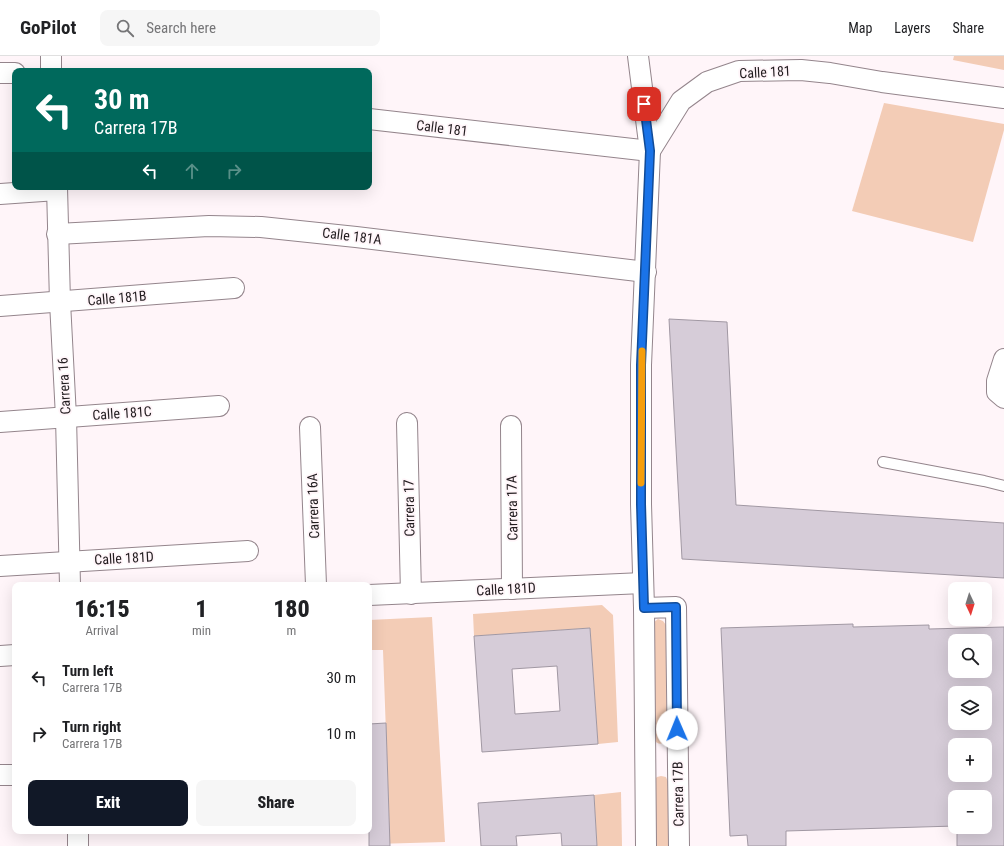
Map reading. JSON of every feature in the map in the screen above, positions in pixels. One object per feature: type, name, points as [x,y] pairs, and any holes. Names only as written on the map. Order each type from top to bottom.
[{"type":"street","points":[[51,56],[51,68]]},
{"type":"street","points":[[638,56],[650,151],[641,365],[641,504],[644,608],[646,846]]},
{"type":"street","name":"Calle 181","points":[[372,119],[650,151],[681,101],[707,82],[768,63],[800,70],[1004,98]]},
{"type":"street","points":[[0,73],[12,73]]},
{"type":"street","points":[[0,194],[38,190]]},
{"type":"street","name":"Carrera 16","points":[[57,190],[57,234],[66,417],[68,562],[70,582]]},
{"type":"street","name":"Calle 181A","points":[[57,234],[209,226],[260,226],[646,272]]},
{"type":"street","name":"Calle 181B","points":[[0,306],[234,288]]},
{"type":"street","points":[[1001,389],[1004,359]]},
{"type":"street","name":"Calle 181C","points":[[0,422],[220,406]]},
{"type":"street","name":"Carrera 17","points":[[407,423],[411,594]]},
{"type":"street","name":"Carrera 17A","points":[[511,426],[512,589]]},
{"type":"street","name":"Carrera 16A","points":[[310,427],[316,582]]},
{"type":"street","name":"Calle 181D","points":[[0,566],[248,551]]},
{"type":"street","name":"Calle 181D","points":[[372,595],[643,583]]},
{"type":"street","name":"Carrera 17B","points":[[644,608],[676,607],[679,846]]},
{"type":"street","points":[[0,656],[12,655]]},
{"type":"street","points":[[646,761],[678,760]]},
{"type":"street","points":[[0,775],[12,775]]},
{"type":"street","points":[[78,834],[78,846]]},
{"type":"lane","points":[[883,462],[1004,486]]},
{"type":"shaded area","points":[[954,56],[1004,56],[1004,70],[953,60]]},
{"type":"shaded area","points":[[884,103],[1004,124],[1004,130],[973,242],[852,211]]},
{"type":"shaded area","points":[[602,605],[613,615],[618,742],[598,744],[590,628],[474,636],[473,614]]},
{"type":"shaded area","points":[[432,617],[445,842],[375,844],[389,816],[383,650],[372,650],[372,620]]},
{"type":"shaded area","points":[[658,619],[663,621],[666,625],[667,737],[666,742],[660,744],[654,740],[653,623]]},
{"type":"shaded area","points":[[661,776],[666,777],[668,782],[669,846],[655,846],[655,779]]},
{"type":"shaded area","points":[[621,792],[622,846],[597,846],[594,795]]},
{"type":"building","points":[[669,319],[727,322],[736,505],[1004,523],[1004,578],[682,559]]},
{"type":"building","points":[[853,624],[853,627],[929,625],[929,629],[1004,627],[1004,846],[957,846],[957,834],[992,834],[992,790],[948,790],[948,826],[786,831],[786,846],[748,846],[747,835],[730,836],[721,628]]},
{"type":"building","points":[[590,628],[598,744],[482,752],[474,636]],"holes":[[[557,666],[560,711],[515,714],[512,669]]]},
{"type":"building","points":[[386,723],[390,846],[369,846],[369,834],[372,834],[372,724]]},
{"type":"building","points":[[594,795],[597,846],[562,846],[561,833],[516,836],[517,846],[481,846],[478,803]]},
{"type":"slow traffic","points":[[641,483],[642,351]]},
{"type":"route","points":[[644,104],[650,151],[641,365],[641,504],[644,608],[676,607],[677,729]]}]
